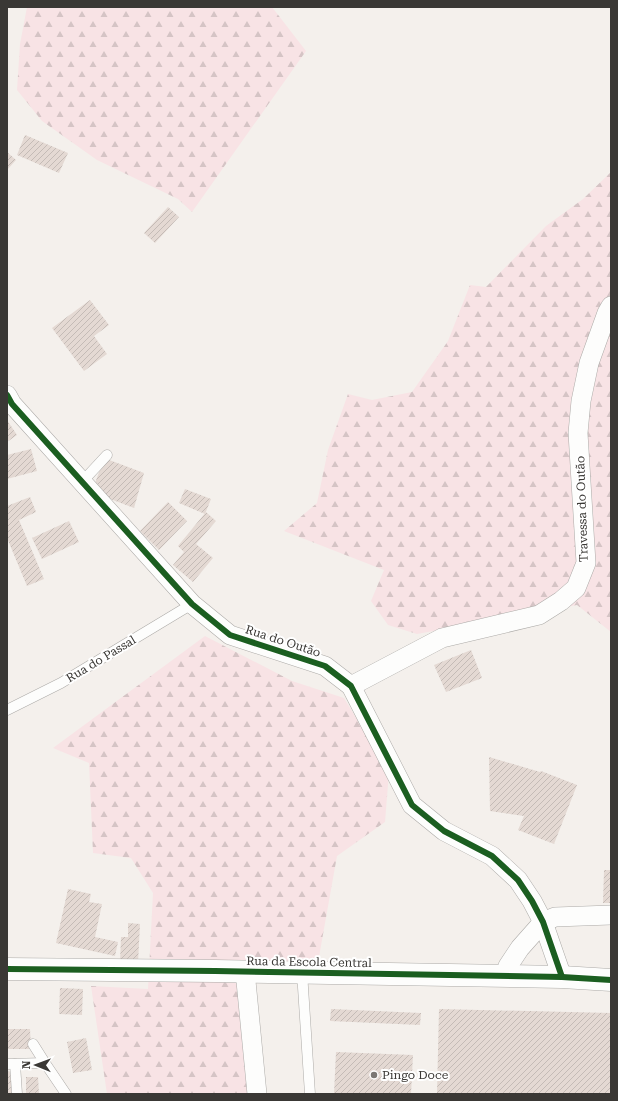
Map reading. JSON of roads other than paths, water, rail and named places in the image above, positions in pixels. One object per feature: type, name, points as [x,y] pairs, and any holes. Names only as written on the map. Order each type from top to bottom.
[{"type":"street","name":"Travessa do Outão","points":[[351,686],[442,638],[539,615],[561,601],[576,588],[586,563],[578,433],[581,402],[589,363],[607,313],[611,306]]},
{"type":"street","name":"Rua do Outão","points":[[7,395],[12,404],[192,604],[230,635],[325,666],[351,686],[412,805],[444,831],[492,856],[518,880],[532,901],[543,922],[562,977]]},
{"type":"street","points":[[506,976],[508,966],[543,922],[555,917],[611,916]]},
{"type":"street","name":"Rua da Escola Central","points":[[7,970],[245,971],[562,977],[611,980]]},
{"type":"street","points":[[245,971],[257,1094]]},
{"type":"lane","points":[[82,482],[107,455]]},
{"type":"lane","name":"Rua do Passal","points":[[7,710],[61,683],[192,604]]},
{"type":"lane","points":[[302,972],[310,1094]]},
{"type":"lane","points":[[33,1044],[62,1092]]},
{"type":"lane","points":[[17,1094],[11,1064],[45,1064]]},
{"type":"place","name":"Pingo Doce","points":[[374,1075]]}]
